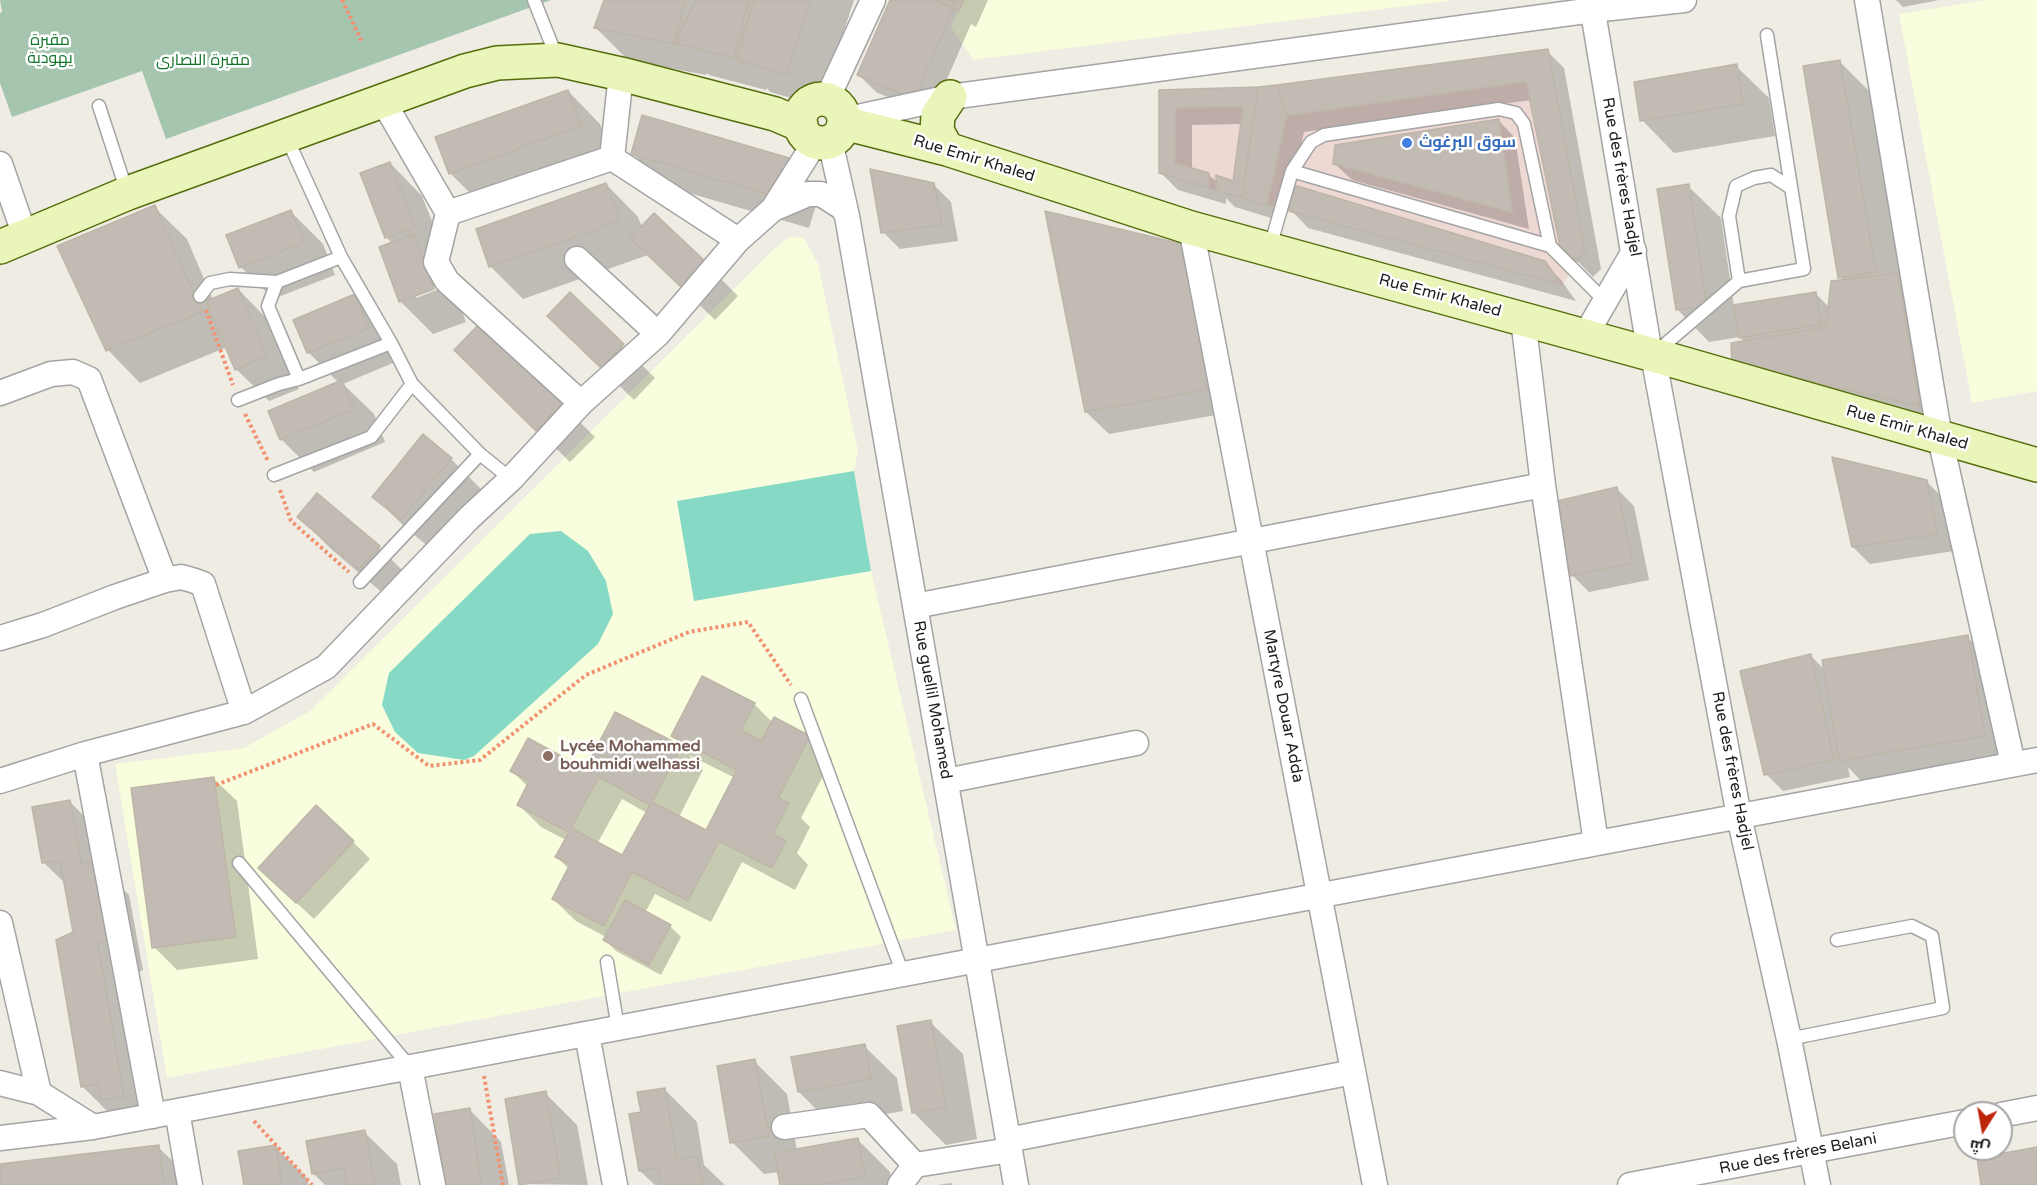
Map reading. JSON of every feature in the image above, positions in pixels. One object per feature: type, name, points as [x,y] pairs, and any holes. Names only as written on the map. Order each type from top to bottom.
[{"type":"street","points":[[0,781],[85,754],[244,712],[326,667],[469,518],[511,479],[581,403],[658,334],[738,240],[773,209],[827,125],[873,0]]},
{"type":"street","points":[[827,125],[950,97],[1592,5],[1684,0]]},
{"type":"street","points":[[1867,0],[1940,438],[2013,764]]},
{"type":"street","name":"Rue des frères Hadjel","points":[[1592,5],[1652,355],[1739,816],[1789,1040],[1818,1185]]},
{"type":"street","name":"Rue Emir Khaled","points":[[12,242],[128,193],[465,71],[497,63],[558,60],[775,114],[947,149],[1191,228],[1585,336],[2037,465]]},
{"type":"street","points":[[612,158],[621,74]]},
{"type":"street","points":[[947,149],[937,131],[938,115],[950,97]]},
{"type":"street","points":[[383,101],[448,213],[436,262],[447,280],[581,403]]},
{"type":"street","name":"Rue guellil Mohamed","points":[[827,125],[847,216],[1016,1185]]},
{"type":"street","points":[[448,213],[612,158]]},
{"type":"street","points":[[612,158],[738,240]]},
{"type":"street","points":[[0,164],[12,242]]},
{"type":"street","points":[[773,209],[808,194],[821,194],[843,208],[847,216]]},
{"type":"street","name":"Martyre Douar Adda","points":[[1191,228],[1375,1185]]},
{"type":"street","points":[[1585,336],[1634,251]]},
{"type":"street","points":[[577,259],[658,334]]},
{"type":"street","points":[[1523,319],[1543,485],[1596,843]]},
{"type":"street","points":[[0,393],[51,374],[73,372],[89,379],[165,580]]},
{"type":"street","points":[[915,606],[1543,485]]},
{"type":"street","points":[[0,638],[44,625],[165,580],[180,577],[203,584],[244,712]]},
{"type":"street","points":[[946,781],[1136,742]]},
{"type":"street","points":[[85,754],[153,1116]]},
{"type":"street","points":[[0,1138],[93,1127],[235,1101],[2037,760]]},
{"type":"street","points":[[0,923],[39,1093]]},
{"type":"street","points":[[587,1034],[615,1185]]},
{"type":"street","points":[[410,1067],[433,1185]]},
{"type":"street","points":[[900,1185],[915,1165],[1353,1071]]},
{"type":"street","points":[[0,1083],[39,1093],[93,1127]]},
{"type":"street","points":[[2013,1113],[2037,1108]]},
{"type":"street","points":[[177,1111],[190,1185]]},
{"type":"street","points":[[784,1127],[869,1115],[915,1165]]},
{"type":"street","name":"Rue des frères Belani","points":[[1630,1185],[1953,1124]]},
{"type":"lane","points":[[534,0],[558,60]]},
{"type":"lane","points":[[1652,355],[1738,282],[1804,269],[1767,34]]},
{"type":"lane","points":[[99,106],[128,193]]},
{"type":"lane","points":[[1269,249],[1292,171],[1311,142],[1324,135],[1499,109],[1516,113],[1524,124],[1550,246]]},
{"type":"lane","points":[[286,135],[340,257],[391,343],[412,384],[480,454],[511,479]]},
{"type":"lane","points":[[1292,171],[1550,246],[1606,302]]},
{"type":"lane","points":[[1738,282],[1729,216],[1736,186],[1754,178],[1771,175],[1791,188]]},
{"type":"lane","points":[[200,296],[210,283],[230,279],[277,282],[340,257]]},
{"type":"lane","points":[[277,282],[268,306],[299,379]]},
{"type":"lane","points":[[238,400],[391,343]]},
{"type":"lane","points":[[274,475],[371,437],[412,384]]},
{"type":"lane","points":[[360,582],[480,454]]},
{"type":"lane","points":[[801,699],[903,974]]},
{"type":"lane","points":[[239,863],[410,1067]]},
{"type":"lane","points":[[1789,1040],[1943,1008],[1932,936],[1912,926],[1837,940]]},
{"type":"lane","points":[[607,962],[618,1028]]},
{"type":"path","points":[[342,0],[362,42]]},
{"type":"path","points":[[200,296],[238,400],[274,475],[291,521],[360,582]]},
{"type":"path","points":[[216,785],[372,724],[429,766],[480,760],[586,675],[689,632],[748,622],[801,699]]},
{"type":"path","points":[[480,1054],[503,1185]]},
{"type":"path","points":[[235,1101],[312,1185]]},
{"type":"shaded area","points":[[964,0],[1455,0],[973,60],[951,27]]},
{"type":"shaded area","points":[[1985,0],[2037,0],[2037,391],[1972,403],[1899,14]]},
{"type":"shaded area","name":"سوق البرغوث","points":[[1548,49],[1585,251],[1562,285],[1242,198],[1159,173],[1159,90],[1258,87]]},
{"type":"shaded area","name":"Lycée Mohammed bouhmidi welhassi","points":[[789,237],[804,238],[818,264],[858,451],[854,471],[871,571],[956,930],[167,1078],[115,764],[244,748],[310,711],[773,250]]},
{"type":"shaded area","points":[[854,471],[871,571],[694,601],[677,501]]},
{"type":"shaded area","points":[[561,531],[588,551],[606,581],[613,614],[598,644],[474,756],[464,760],[418,753],[395,732],[382,705],[389,673],[530,534]]},
{"type":"green space","name":"مقبرة النصارى","points":[[0,0],[551,0],[166,139],[142,71],[12,117],[0,83],[0,13],[2,12]]},
{"type":"building","points":[[604,0],[686,0],[674,44],[594,28]]},
{"type":"building","points":[[696,0],[749,0],[734,58],[675,43]]},
{"type":"building","points":[[754,0],[812,0],[787,74],[736,60]]},
{"type":"building","points":[[890,0],[949,0],[956,3],[914,100],[857,75]]},
{"type":"building","points":[[935,0],[964,0],[959,11]]},
{"type":"building","points":[[1548,49],[1585,251],[1576,261],[1560,246],[1526,82],[1287,116],[1277,85]]},
{"type":"building","points":[[1840,60],[1876,272],[1838,278],[1803,66]]},
{"type":"building","points":[[1737,64],[1743,104],[1640,121],[1634,82]]},
{"type":"building","points":[[1277,85],[1287,116],[1267,206],[1242,198],[1258,87]]},
{"type":"building","points":[[1258,87],[1242,198],[1216,191],[1216,175],[1233,181],[1243,107],[1176,108],[1175,163],[1209,173],[1209,188],[1159,173],[1159,90]]},
{"type":"building","points":[[568,90],[581,126],[449,174],[435,137]]},
{"type":"building","points":[[642,115],[789,158],[777,197],[631,154]]},
{"type":"building","points":[[1499,119],[1513,213],[1333,164],[1335,145]]},
{"type":"building","points":[[390,162],[415,227],[385,238],[360,173]]},
{"type":"building","points":[[870,169],[934,183],[942,225],[881,233]]},
{"type":"building","points":[[606,183],[620,221],[489,267],[476,229]]},
{"type":"building","points":[[1689,184],[1707,306],[1676,310],[1657,189]]},
{"type":"building","points":[[1294,185],[1545,261],[1562,285],[1289,211]]},
{"type":"building","points":[[155,205],[202,312],[106,351],[57,246]]},
{"type":"building","points":[[291,210],[304,242],[239,268],[226,235]]},
{"type":"building","points":[[1045,211],[1186,245],[1211,389],[1085,412]]},
{"type":"building","points":[[654,213],[707,263],[682,288],[630,238]]},
{"type":"building","points":[[414,234],[434,289],[399,302],[379,247]]},
{"type":"building","points":[[1898,273],[1920,406],[1732,364],[1731,343],[1826,327],[1831,281]]},
{"type":"building","points":[[238,288],[267,356],[235,370],[206,301]]},
{"type":"building","points":[[570,292],[624,344],[601,368],[547,316]]},
{"type":"building","points":[[1816,292],[1821,324],[1739,338],[1733,305]]},
{"type":"building","points":[[355,294],[369,328],[307,353],[293,320]]},
{"type":"building","points":[[480,323],[563,403],[536,431],[454,350]]},
{"type":"building","points":[[342,380],[354,409],[280,440],[268,411]]},
{"type":"building","points":[[423,434],[452,458],[401,520],[372,497]]},
{"type":"building","points":[[1832,457],[1927,480],[1938,534],[1852,547]]},
{"type":"building","points":[[1617,487],[1633,563],[1571,576],[1553,502]]},
{"type":"building","points":[[317,493],[380,546],[359,569],[297,517]]},
{"type":"building","points":[[1968,635],[1985,736],[1839,761],[1822,660]]},
{"type":"building","points":[[1811,654],[1834,760],[1764,775],[1740,671]]},
{"type":"building","points":[[702,676],[755,703],[741,730],[761,741],[774,717],[810,736],[778,798],[789,803],[773,834],[786,841],[772,868],[719,841],[688,901],[632,872],[604,926],[552,899],[570,864],[555,857],[569,832],[517,805],[529,781],[510,771],[528,738],[585,769],[615,712],[682,746],[652,802],[706,830],[737,770],[671,736]],"holes":[[[599,777],[650,805],[622,855],[571,828]]]},
{"type":"building","points":[[214,777],[236,937],[152,948],[131,788]]},
{"type":"building","points":[[70,800],[82,864],[98,861],[112,937],[98,944],[124,1097],[101,1100],[98,1084],[81,1087],[56,940],[73,932],[60,861],[42,863],[32,807]]},
{"type":"building","points":[[316,805],[354,841],[296,903],[258,868]]},
{"type":"building","points":[[625,900],[671,925],[649,965],[603,940]]},
{"type":"building","points":[[931,1020],[946,1107],[912,1113],[897,1026]]},
{"type":"building","points":[[865,1044],[871,1079],[798,1092],[791,1057]]},
{"type":"building","points":[[755,1059],[769,1136],[730,1143],[717,1066]]},
{"type":"building","points":[[665,1088],[677,1159],[698,1156],[703,1185],[662,1185],[658,1168],[639,1171],[629,1114],[641,1112],[637,1092]]},
{"type":"building","points":[[546,1091],[561,1178],[519,1185],[505,1099]]},
{"type":"building","points":[[470,1108],[482,1185],[445,1185],[434,1114]]},
{"type":"building","points":[[365,1130],[375,1185],[347,1185],[344,1168],[312,1174],[306,1141]]},
{"type":"building","points":[[858,1138],[865,1177],[820,1185],[780,1185],[774,1153]]},
{"type":"building","points":[[159,1145],[164,1185],[0,1185],[0,1164]]},
{"type":"building","points":[[276,1145],[282,1185],[244,1185],[238,1151]]},
{"type":"building","points":[[2037,1147],[2037,1185],[1981,1185],[1977,1161],[2013,1161],[2013,1151]]},
{"type":"place","name":"سوق البرغوث","points":[[1407,143]]},
{"type":"place","name":"Lycée Mohammed bouhmidi welhassi","points":[[548,756]]},
{"type":"park label","name":"مقبرة يهودية","points":[[50,50]]}]
